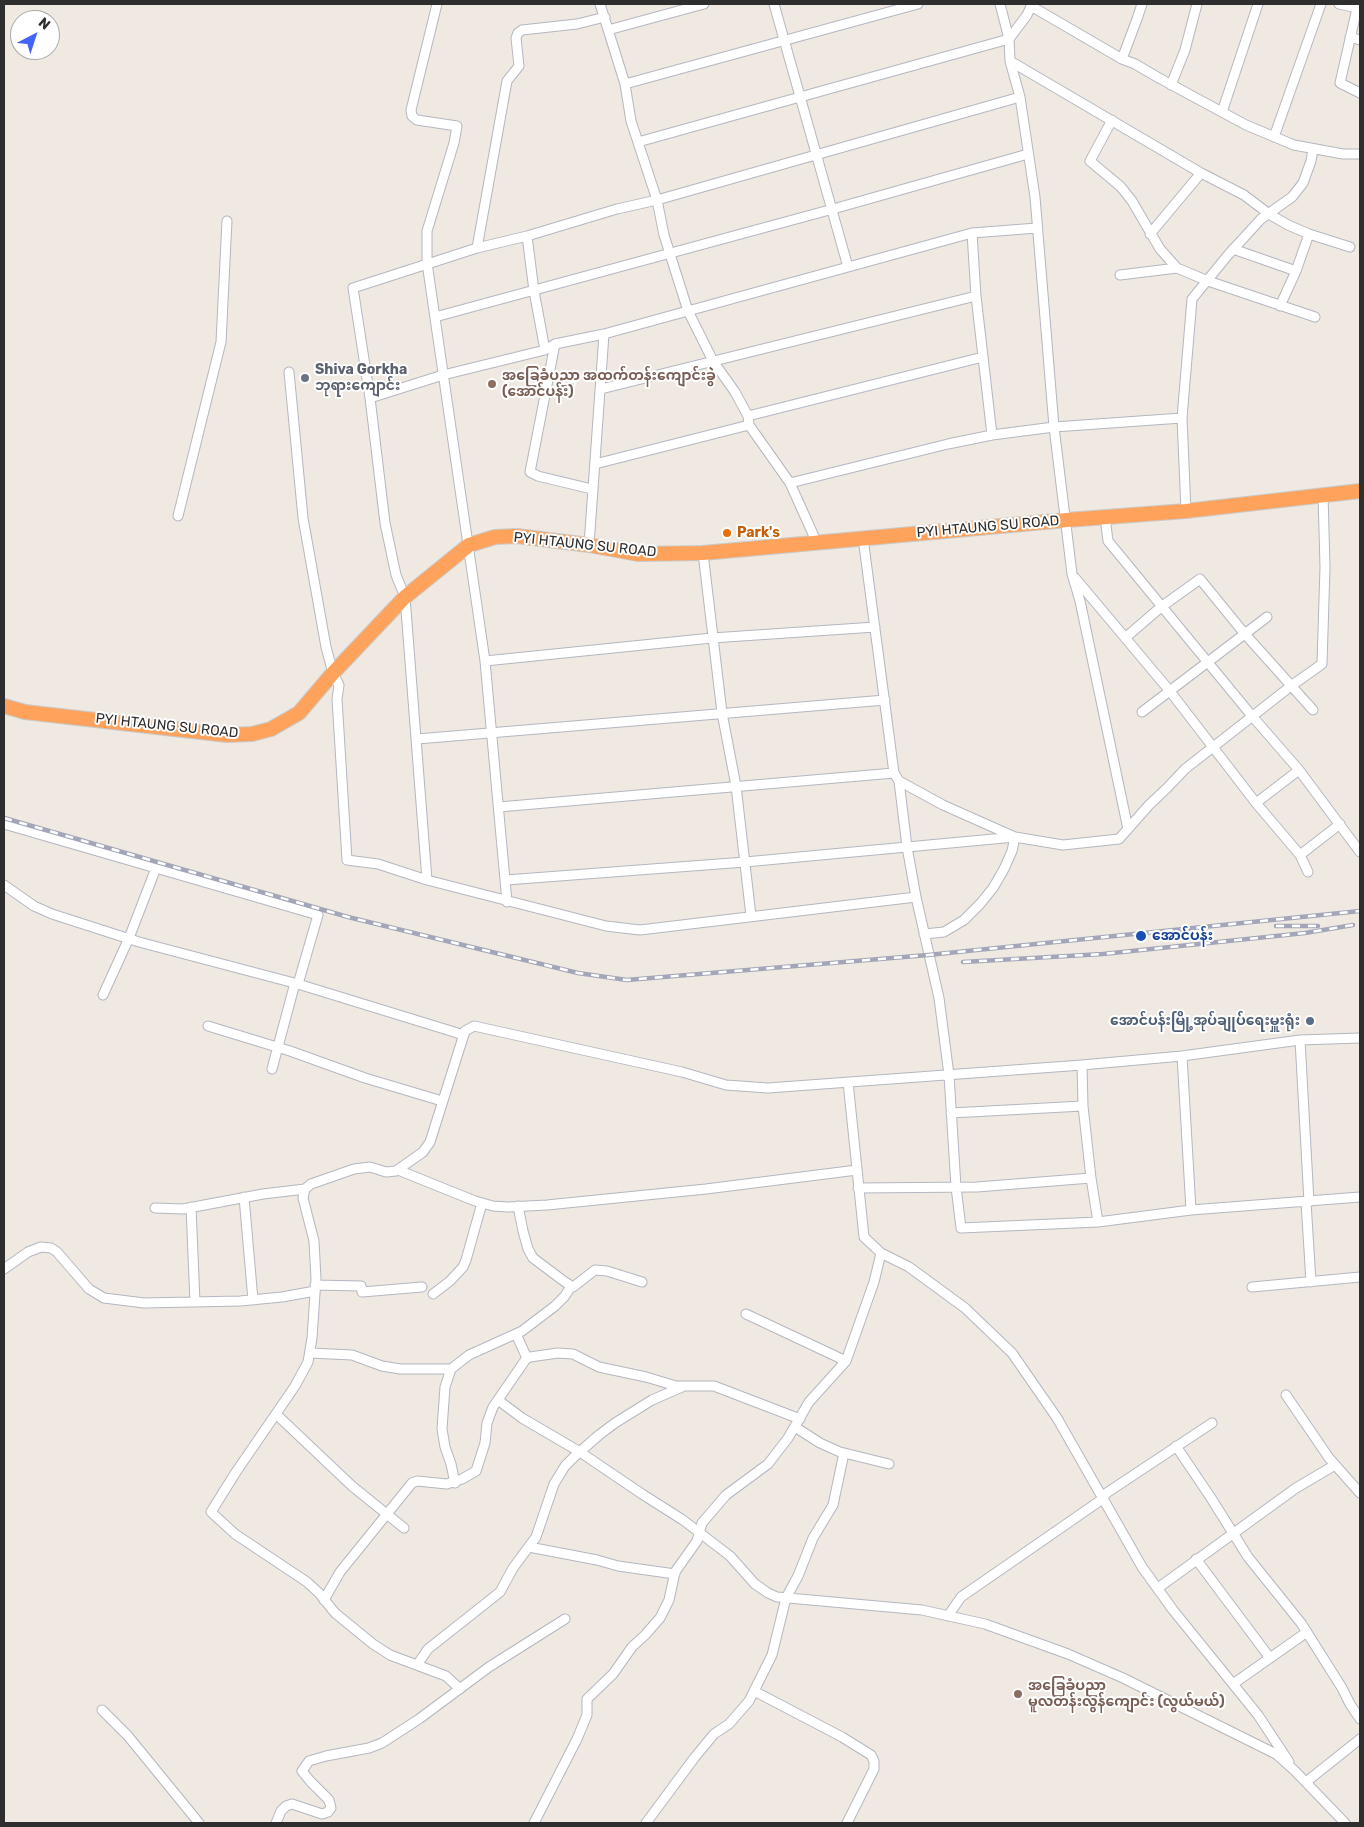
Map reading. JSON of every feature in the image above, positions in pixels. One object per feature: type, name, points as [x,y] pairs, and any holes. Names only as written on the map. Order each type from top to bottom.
[{"type":"highway","name":"PYI HTAUNG SU ROAD","points":[[4,706],[25,712],[227,735],[252,734],[271,730],[299,713],[333,673],[404,597],[469,545],[495,537],[517,536],[589,545],[638,554],[703,553],[1186,511],[1360,491]]},
{"type":"street","points":[[437,4],[411,110],[412,116],[417,120],[457,126],[454,143],[427,231],[427,263],[485,661],[507,902]]},
{"type":"street","points":[[600,4],[625,84],[631,121],[657,200],[664,235],[688,311],[713,361],[734,392],[748,420],[790,483],[817,543]]},
{"type":"street","points":[[608,30],[704,4]]},
{"type":"street","points":[[774,4],[802,97],[816,155],[833,209],[848,267]]},
{"type":"street","points":[[625,84],[918,4]]},
{"type":"street","points":[[1000,4],[1009,39],[1010,61],[1020,98],[1035,197],[1054,427],[1067,520],[1072,574],[1080,601],[1128,829]]},
{"type":"street","points":[[1122,59],[1142,4]]},
{"type":"street","points":[[1171,85],[1184,50],[1197,4]]},
{"type":"street","points":[[1222,112],[1258,4]]},
{"type":"street","points":[[1274,137],[1321,4]]},
{"type":"street","points":[[1339,4],[1357,6],[1340,83],[1360,93]]},
{"type":"street","points":[[638,142],[1009,39],[1027,15],[1031,5],[1122,59],[1136,64],[1246,125],[1294,145],[1360,154]]},
{"type":"street","points":[[477,248],[507,81],[519,66],[516,38],[518,33],[522,30],[577,24],[605,18]]},
{"type":"street","points":[[1350,37],[1360,40]]},
{"type":"street","points":[[1010,61],[1201,173],[1244,195],[1269,214],[1288,225],[1309,234],[1350,246]]},
{"type":"street","points":[[427,880],[404,597],[396,575],[385,523],[370,398],[353,288],[477,248],[527,236],[616,209],[657,200],[1020,98]]},
{"type":"street","points":[[1112,120],[1090,161],[1132,200],[1150,234],[1176,268],[1208,281],[1315,317]]},
{"type":"street","points":[[1186,511],[1182,418],[1192,299],[1233,249],[1261,219],[1292,197],[1303,184],[1313,149]]},
{"type":"street","points":[[435,317],[671,254],[1028,154]]},
{"type":"street","points":[[1150,234],[1201,173]]},
{"type":"street","points":[[178,516],[221,342],[227,221]]},
{"type":"street","points":[[370,398],[443,375],[545,350],[555,344],[604,334],[972,233],[1037,228]]},
{"type":"street","points":[[972,233],[976,296],[992,435]]},
{"type":"street","points":[[1280,306],[1296,271],[1309,234]]},
{"type":"street","points":[[527,236],[534,291],[545,350]]},
{"type":"street","points":[[1233,249],[1296,271]]},
{"type":"street","points":[[1120,275],[1176,268]]},
{"type":"street","points":[[601,389],[976,296]]},
{"type":"street","points":[[589,545],[604,334]]},
{"type":"street","points":[[555,344],[530,472],[538,476],[592,489]]},
{"type":"street","points":[[595,464],[748,420],[983,357]]},
{"type":"street","points":[[289,372],[303,518],[326,647],[338,685],[337,699],[346,860],[378,864],[427,880],[507,902],[606,926],[640,930],[916,896]]},
{"type":"street","points":[[790,483],[992,435],[1054,427],[1182,418]]},
{"type":"street","points":[[506,880],[745,862],[1015,837],[1063,844],[1119,839],[1184,768],[1322,664],[1325,567],[1323,494]]},
{"type":"street","points":[[1105,517],[1108,542],[1299,770],[1360,852]]},
{"type":"street","points":[[863,538],[907,846],[939,998],[949,1075],[956,1187],[961,1228],[1098,1222],[1191,1210],[1360,1197]]},
{"type":"street","points":[[703,553],[712,638],[722,713],[736,786],[751,916]]},
{"type":"street","points":[[1072,574],[1169,690],[1256,803],[1300,856],[1308,872]]},
{"type":"street","points":[[1125,638],[1200,579],[1244,633],[1313,710]]},
{"type":"street","points":[[1142,712],[1267,617]]},
{"type":"street","points":[[485,661],[712,638],[875,627]]},
{"type":"street","points":[[416,739],[885,700]]},
{"type":"street","points":[[1256,803],[1299,770]]},
{"type":"street","points":[[499,807],[736,786],[896,777],[943,806],[1015,837]]},
{"type":"street","points":[[4,824],[318,915],[296,983],[272,1069]]},
{"type":"street","points":[[1300,856],[1340,824]]},
{"type":"street","points":[[924,934],[944,932],[964,920],[980,904],[993,888],[1004,869],[1012,851],[1015,837]]},
{"type":"street","points":[[103,995],[129,938],[156,868]]},
{"type":"street","points":[[4,885],[34,906],[52,914],[129,938],[296,983],[464,1035]]},
{"type":"street","points":[[208,1026],[442,1102]]},
{"type":"street","points":[[155,1208],[191,1207],[305,1189],[311,1184],[354,1169],[370,1167],[386,1172],[398,1170],[423,1152],[430,1142],[465,1031],[474,1026],[682,1072],[726,1085],[768,1088],[1082,1066],[1182,1056],[1300,1040],[1360,1038]]},
{"type":"street","points":[[1300,1040],[1311,1282]]},
{"type":"street","points":[[1182,1056],[1191,1210]]},
{"type":"street","points":[[1082,1066],[1083,1106],[1098,1222]]},
{"type":"street","points":[[848,1082],[864,1237],[881,1253],[909,1267],[965,1308],[1012,1353],[1057,1418],[1142,1566],[1258,1715],[1295,1771]]},
{"type":"street","points":[[951,1113],[1083,1106]]},
{"type":"street","points":[[398,1170],[482,1203],[493,1206],[518,1206],[547,1205],[706,1189],[857,1170]]},
{"type":"street","points":[[858,1188],[956,1187],[1091,1178]]},
{"type":"street","points":[[305,1189],[303,1198],[314,1241],[315,1288],[312,1338],[308,1362],[295,1386],[211,1512],[235,1534],[307,1582],[319,1593],[335,1613],[373,1644],[390,1655],[446,1676],[460,1689]]},
{"type":"street","points":[[244,1198],[253,1300]]},
{"type":"street","points":[[433,1294],[450,1281],[463,1267],[482,1203]]},
{"type":"street","points":[[518,1206],[528,1249],[533,1258],[571,1286]]},
{"type":"street","points":[[191,1207],[195,1302]]},
{"type":"street","points":[[4,1269],[28,1252],[40,1247],[51,1248],[57,1252],[89,1289],[104,1298],[144,1304],[253,1300],[282,1297],[315,1288],[362,1286],[362,1292],[422,1287]]},
{"type":"street","points":[[534,1823],[577,1739],[587,1715],[587,1699],[613,1674],[632,1647],[660,1618],[669,1600],[675,1574],[697,1541],[702,1524],[720,1502],[747,1478],[768,1464],[797,1423],[809,1402],[846,1362],[874,1282],[881,1253]]},
{"type":"street","points":[[455,1483],[452,1464],[445,1447],[442,1429],[445,1387],[450,1369],[469,1354],[522,1331],[555,1306],[565,1296],[571,1286],[573,1287],[595,1270],[607,1271],[642,1282]]},
{"type":"street","points":[[1252,1286],[1360,1277]]},
{"type":"street","points":[[746,1314],[846,1362]]},
{"type":"street","points":[[516,1334],[527,1358]]},
{"type":"street","points":[[310,1353],[352,1355],[382,1366],[400,1369],[450,1369]]},
{"type":"street","points":[[324,1600],[340,1572],[412,1483],[417,1481],[455,1483],[476,1471],[485,1443],[487,1423],[498,1400],[527,1358],[558,1353],[573,1354],[599,1367],[646,1377],[676,1386],[714,1386],[797,1423],[820,1443],[844,1453],[889,1464]]},
{"type":"street","points":[[417,1665],[428,1649],[500,1592],[513,1568],[536,1537],[554,1484],[565,1466],[598,1435],[615,1423],[652,1400],[684,1386]]},
{"type":"street","points":[[1286,1395],[1335,1464],[1360,1493]]},
{"type":"street","points":[[498,1400],[543,1431],[580,1452],[683,1520],[730,1556],[755,1584],[768,1593],[786,1598],[922,1610],[986,1624],[1068,1654],[1132,1682],[1276,1754],[1345,1823]]},
{"type":"street","points":[[276,1414],[352,1486],[404,1528]]},
{"type":"street","points":[[948,1616],[961,1597],[1176,1446],[1212,1423]]},
{"type":"street","points":[[1176,1446],[1248,1557],[1307,1632],[1360,1719]]},
{"type":"street","points":[[646,1823],[714,1734],[729,1724],[749,1701],[772,1655],[786,1598],[798,1576],[814,1538],[833,1505],[844,1453]]},
{"type":"street","points":[[1158,1588],[1296,1488],[1335,1464]]},
{"type":"street","points":[[529,1547],[618,1566],[675,1574]]},
{"type":"street","points":[[1196,1560],[1270,1658]]},
{"type":"street","points":[[276,1823],[281,1811],[286,1806],[292,1804],[322,1814],[328,1812],[331,1808],[329,1800],[302,1770],[309,1761],[369,1748],[382,1743],[489,1667],[566,1619]]},
{"type":"street","points":[[1233,1684],[1307,1632]]},
{"type":"street","points":[[754,1691],[842,1737],[871,1755],[874,1761],[874,1769],[847,1823]]},
{"type":"street","points":[[102,1710],[128,1736],[199,1823]]},
{"type":"street","points":[[1264,1749],[1273,1738]]},
{"type":"street","points":[[1306,1782],[1360,1739]]},
{"type":"railway","points":[[4,818],[348,917],[578,973],[627,980],[928,955],[1360,911]]},
{"type":"railway","points":[[963,962],[1103,954],[1305,933],[1353,925]]},
{"type":"railway","points":[[1276,926],[1318,926]]},
{"type":"place","name":"Shiva Gorkha ဘုရားကျောင်း","points":[[305,378]]},
{"type":"place","name":"အခြေခံပညာ အထက်တန်းကျောင်းခွဲ (အောင်ပန်း)","points":[[492,384]]},
{"type":"place","name":"Park's","points":[[727,533]]},
{"type":"place","name":"အောင်ပန်း","points":[[1141,936]]},
{"type":"place","name":"အောင်ပန်းမြို့အုပ်ချုပ်ရေးမှူးရုံး","points":[[1310,1021]]},
{"type":"place","name":"အခြေခံပညာ မူလတန်းလွန်ကျောင်း (လွယ်မယ်)","points":[[1018,1694]]}]
